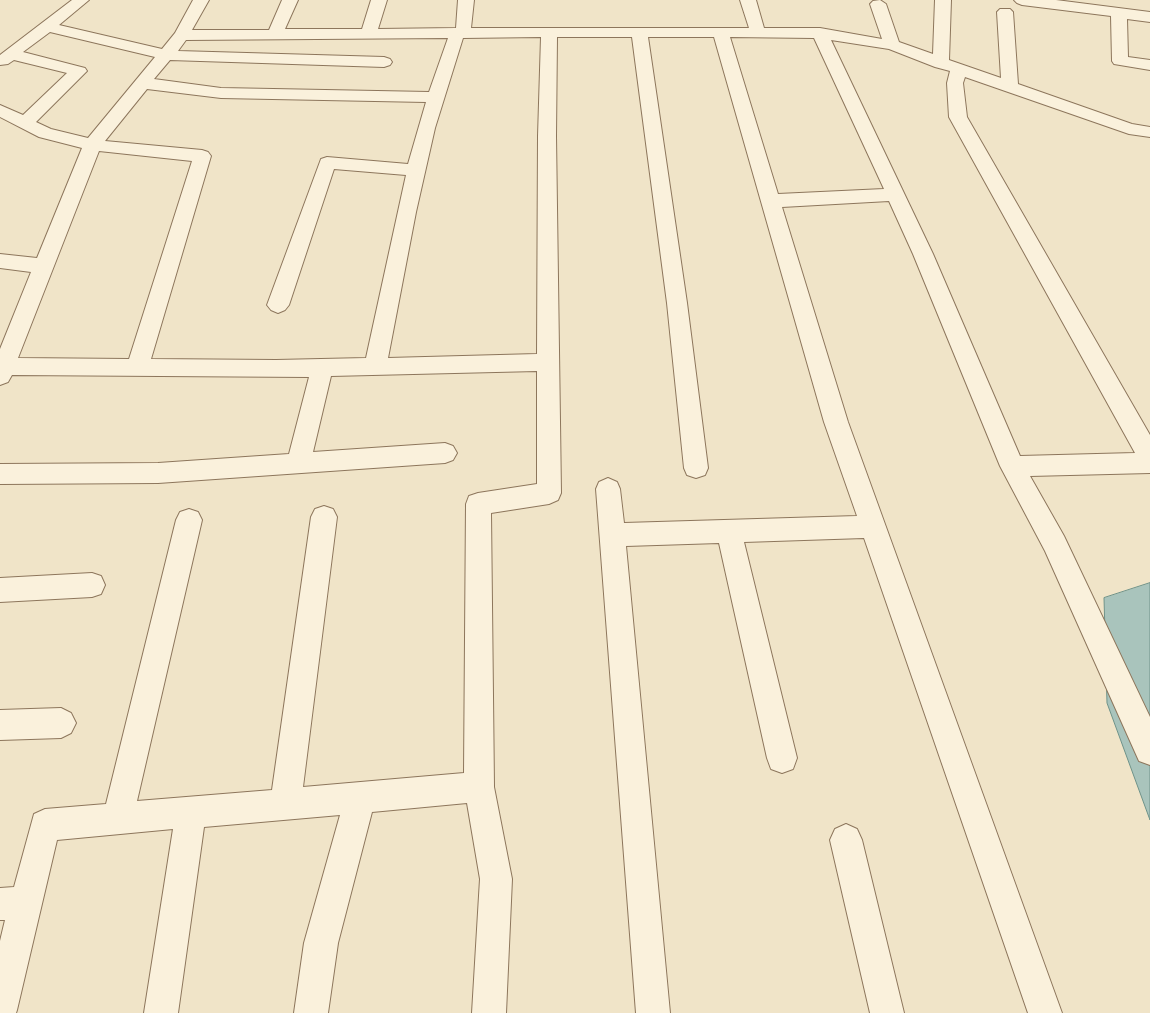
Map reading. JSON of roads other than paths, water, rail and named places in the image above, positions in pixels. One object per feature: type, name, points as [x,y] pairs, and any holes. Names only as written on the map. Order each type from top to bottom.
[{"type":"street","points":[[5,58],[81,0]]},
{"type":"street","points":[[201,0],[182,35],[92,145],[44,266],[9,330],[2,371],[138,367],[322,368],[548,362]]},
{"type":"street","points":[[275,34],[290,0]]},
{"type":"street","points":[[368,34],[379,0]]},
{"type":"street","points":[[375,366],[417,170],[437,97],[460,33],[466,0]]},
{"type":"street","points":[[748,0],[758,33]]},
{"type":"street","points":[[943,0],[950,67],[955,83],[958,118],[1150,456]]},
{"type":"street","points":[[1022,0],[1150,17]]},
{"type":"street","points":[[878,4],[892,46]]},
{"type":"street","points":[[1005,12],[1010,88]]},
{"type":"street","points":[[1119,12],[1120,61],[1150,66]]},
{"type":"street","points":[[47,27],[166,55],[384,62]]},
{"type":"street","points":[[182,35],[549,32],[820,33],[892,46],[1129,129],[1150,132]]},
{"type":"street","points":[[489,1013],[496,879],[479,787],[478,504],[549,493],[547,136],[549,32]]},
{"type":"street","points":[[639,32],[677,303],[696,468]]},
{"type":"street","points":[[720,33],[772,201],[836,422],[1044,1013]]},
{"type":"street","points":[[820,33],[923,254],[1012,466],[1055,544],[1150,750]]},
{"type":"street","points":[[0,129],[13,117],[79,71],[5,58]]},
{"type":"street","points":[[143,83],[221,93],[437,97]]},
{"type":"street","points":[[13,117],[45,133],[92,145],[202,156],[138,367]]},
{"type":"street","points":[[278,305],[327,163],[417,170]]},
{"type":"street","points":[[772,201],[895,195]]},
{"type":"street","points":[[0,261],[44,266]]},
{"type":"street","points":[[298,464],[322,368]]},
{"type":"street","points":[[0,474],[158,473],[445,454]]},
{"type":"street","points":[[1012,466],[1150,463]]},
{"type":"street","points":[[608,489],[653,1013]]},
{"type":"street","points":[[285,804],[324,517]]},
{"type":"street","points":[[118,818],[189,520]]},
{"type":"street","points":[[612,535],[873,527]]},
{"type":"street","points":[[729,532],[782,758]]},
{"type":"street","points":[[0,590],[92,585]]},
{"type":"street","points":[[0,725],[61,723]]},
{"type":"street","points":[[0,1010],[13,903],[45,825],[479,787]]},
{"type":"street","points":[[312,1013],[321,943],[360,797]]},
{"type":"street","points":[[161,1013],[192,812]]},
{"type":"street","points":[[846,840],[887,1013]]},
{"type":"water","points":[[1150,583],[1150,820],[1107,703],[1104,598]]}]
